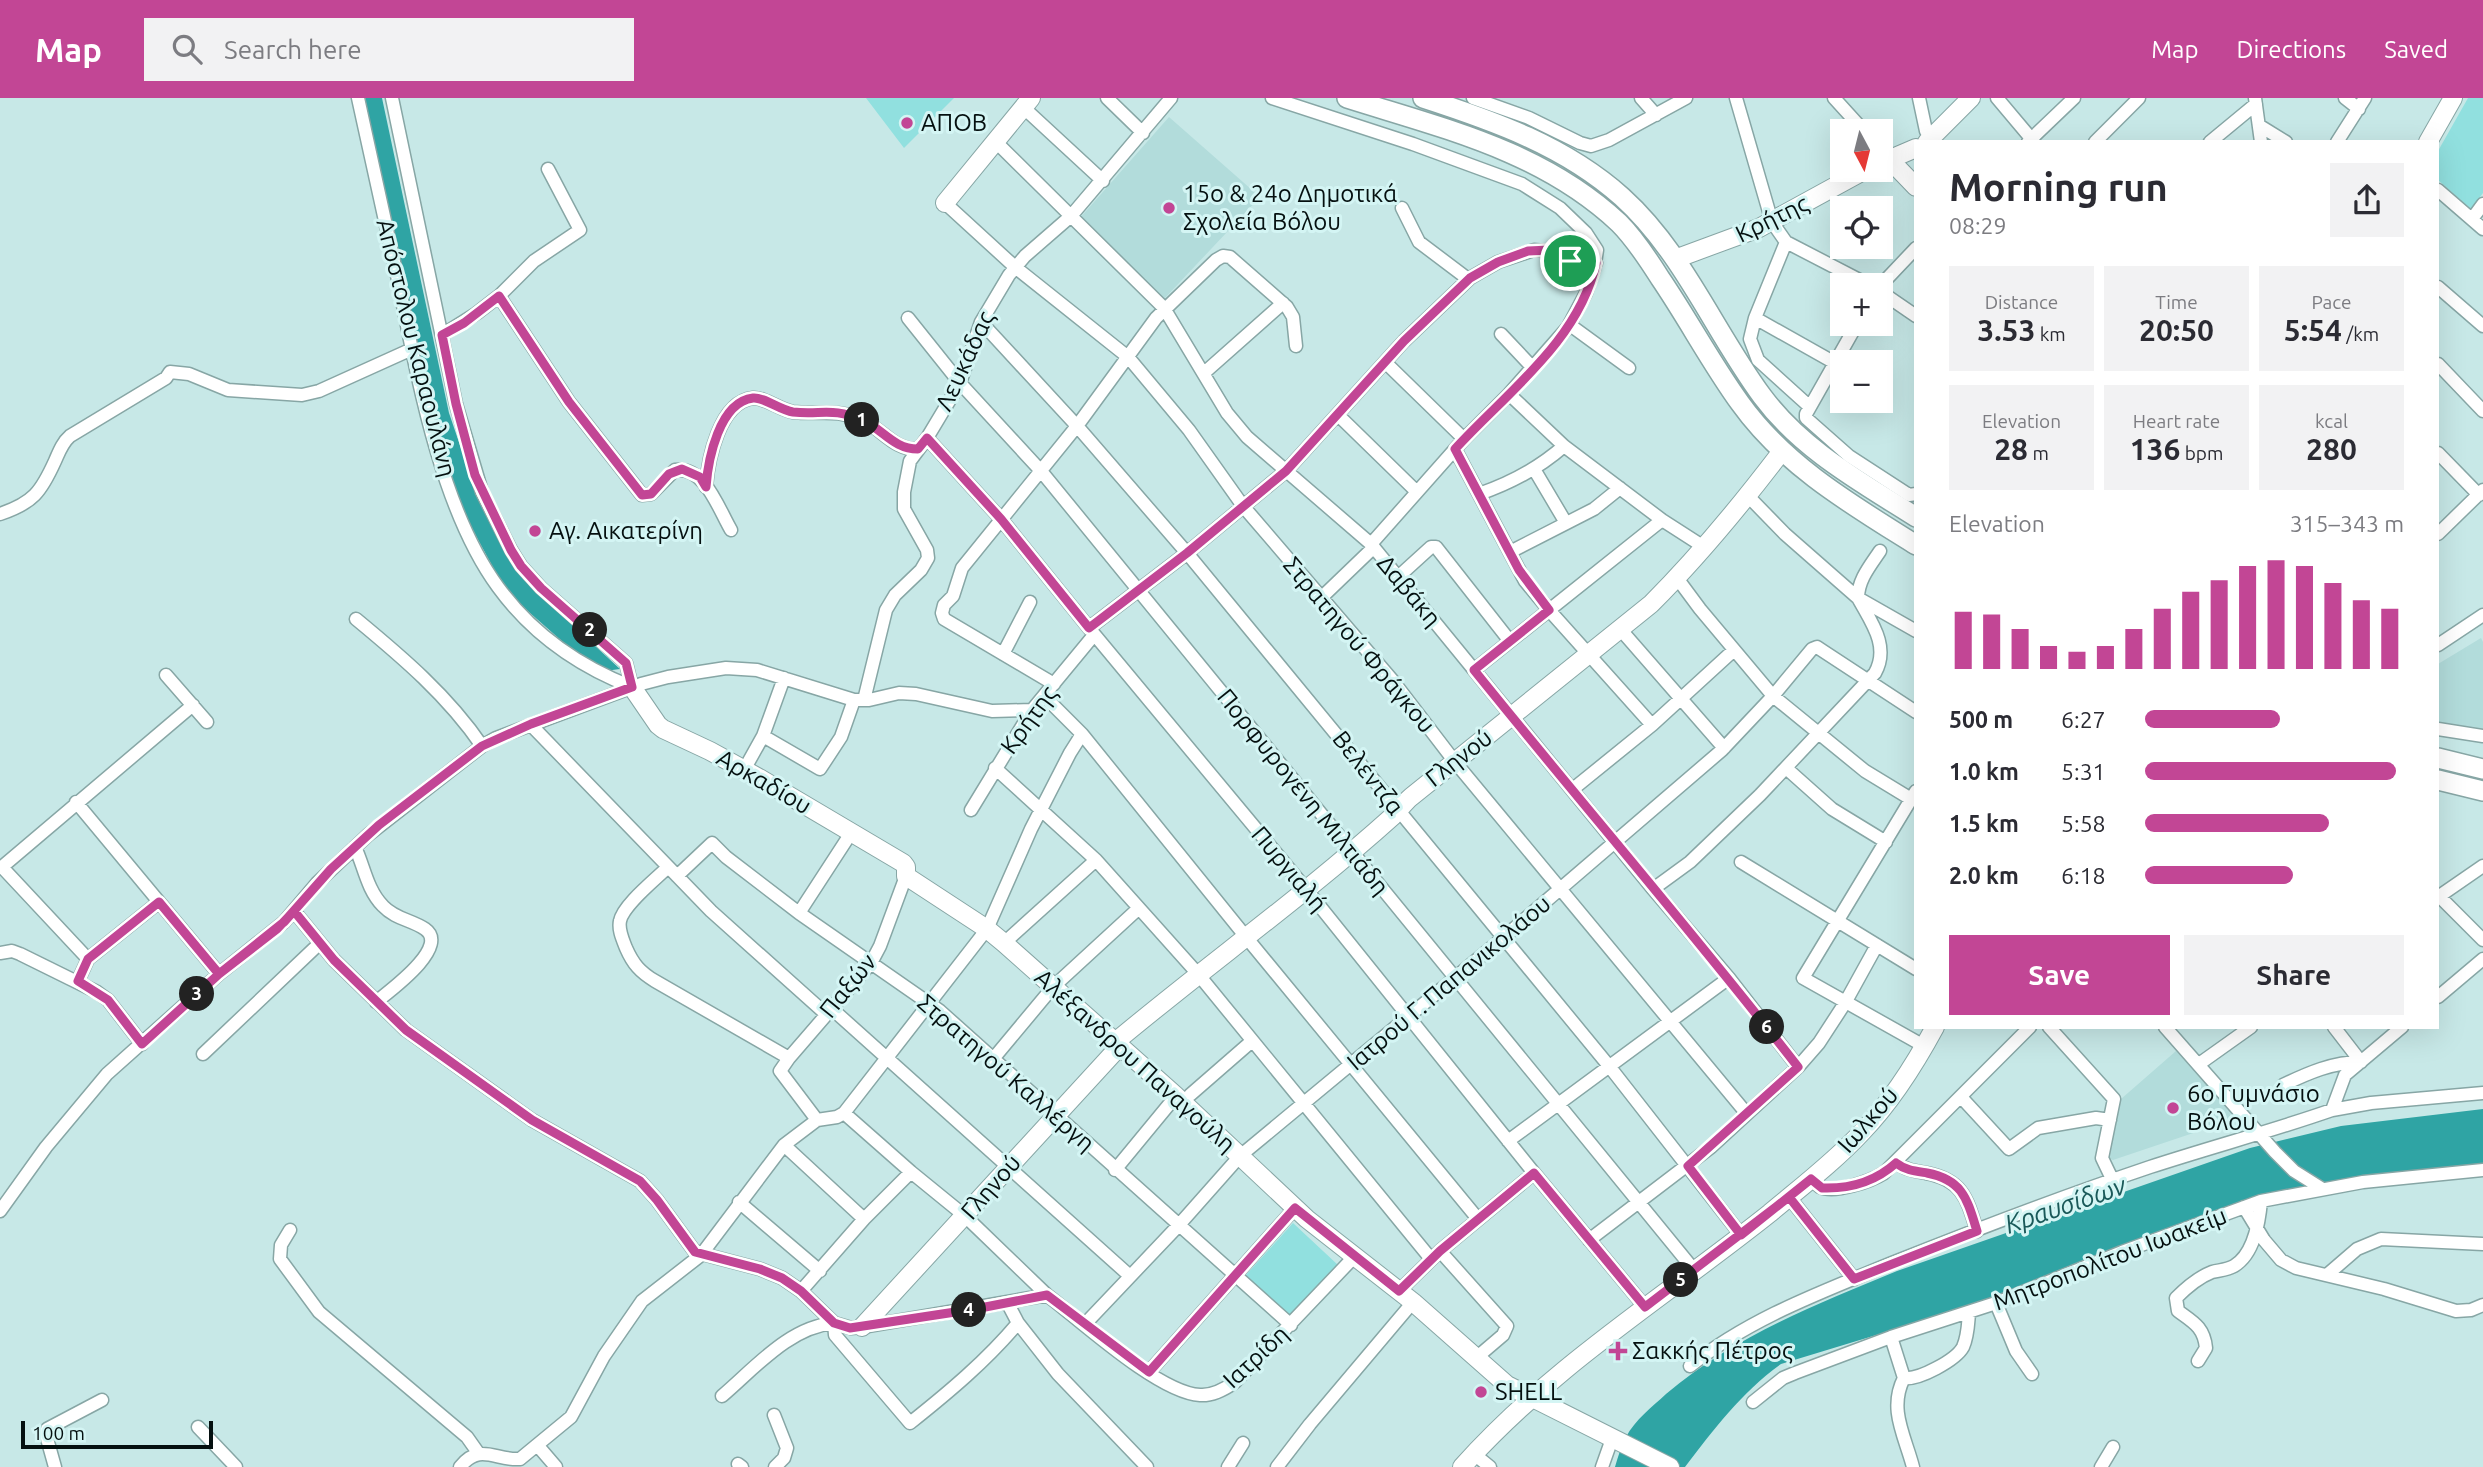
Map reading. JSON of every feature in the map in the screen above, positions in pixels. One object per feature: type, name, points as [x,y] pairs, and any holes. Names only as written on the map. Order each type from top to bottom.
[{"type":"main road","points":[[1347,98],[1479,140],[1531,161],[1588,197],[1620,225],[1644,253],[1739,403],[1782,452],[1859,509],[1914,544]]},
{"type":"main road","points":[[1423,98],[1525,135],[1577,163],[1609,186],[1641,215],[1675,259],[1763,397],[1792,430],[1840,470],[1914,516]]},
{"type":"main road","points":[[2439,758],[2483,769]]},
{"type":"main road","points":[[2439,780],[2483,791]]},
{"type":"street","name":"Απόστολου Καραουλάνη","points":[[358,98],[431,426],[457,507],[474,548],[496,584],[524,617],[554,644],[588,668],[632,687]]},
{"type":"street","points":[[392,98],[456,404],[475,475],[521,566],[541,588],[626,663],[632,687]]},
{"type":"street","points":[[1107,98],[1143,133]]},
{"type":"street","name":"Λευκάδας","points":[[859,700],[886,610],[895,595],[921,570],[928,558],[927,550],[907,517],[904,505],[908,464],[960,383],[981,322],[1015,267],[1103,181],[1171,98]]},
{"type":"street","points":[[1272,98],[1508,177],[1546,198],[1587,233],[1596,247],[1596,263],[1586,293],[1570,325],[1460,444],[1372,546],[1321,598]]},
{"type":"street","points":[[1474,98],[1530,118],[1583,144],[1595,145],[1686,98]]},
{"type":"street","points":[[1641,98],[1656,115]]},
{"type":"street","points":[[1737,98],[1772,222],[1786,242],[1845,273]]},
{"type":"street","points":[[1834,98],[1853,119]]},
{"type":"street","points":[[1919,98],[1927,140]]},
{"type":"street","points":[[1930,140],[1971,98]]},
{"type":"street","points":[[1997,98],[2030,140]]},
{"type":"street","points":[[2032,140],[2074,98]]},
{"type":"street","points":[[2097,140],[2139,98]]},
{"type":"street","points":[[2338,140],[2362,104],[2345,98]]},
{"type":"street","points":[[2429,140],[2453,98]]},
{"type":"street","points":[[2255,101],[2261,140]]},
{"type":"street","points":[[2212,140],[2255,101]]},
{"type":"street","points":[[945,203],[1028,103],[1103,181]]},
{"type":"street","points":[[2260,126],[2283,140]]},
{"type":"street","name":"Δαβάκη","points":[[996,142],[1164,308],[1238,427],[1372,546],[1653,890],[1729,978],[1798,1067]]},
{"type":"street","points":[[1894,155],[1914,148]]},
{"type":"street","points":[[1894,167],[1914,185]]},
{"type":"street","points":[[442,335],[464,323],[499,296],[534,261],[580,230],[548,169]]},
{"type":"street","name":"Κρήτης","points":[[1675,259],[1748,233],[1844,182]]},
{"type":"street","points":[[2439,191],[2483,229]]},
{"type":"street","name":"Στρατηγού Φράγκου","points":[[945,203],[1015,267],[1128,357],[1189,430],[1243,506],[1393,681],[1559,890],[1747,1114]]},
{"type":"street","points":[[2472,219],[2483,204]]},
{"type":"street","points":[[1402,208],[1419,242],[1468,279]]},
{"type":"street","points":[[1786,242],[1755,318],[1750,339],[1755,355],[1857,462],[1902,491],[1914,494]]},
{"type":"street","name":"Κρήτης","points":[[971,810],[1032,710],[1091,632],[1286,471],[1385,362],[1468,279],[1498,262],[1534,250],[1556,252],[1573,263],[1596,263]]},
{"type":"street","points":[[1892,273],[1914,250]]},
{"type":"street","points":[[1054,684],[948,623],[942,613],[944,605],[953,596],[962,568],[1077,426],[1164,308],[1223,256],[1233,259],[1283,303],[1293,317],[1297,346]]},
{"type":"street","points":[[2439,288],[2483,326]]},
{"type":"street","points":[[499,296],[569,402],[642,495],[651,494],[669,474],[682,469],[700,477],[731,530]]},
{"type":"street","points":[[1893,300],[1914,315]]},
{"type":"street","points":[[1204,373],[1283,303]]},
{"type":"street","name":"Πορφυρογένη Μιλτιάδη","points":[[908,318],[960,383],[1041,471],[1694,1270]]},
{"type":"street","points":[[1755,318],[1830,360]]},
{"type":"street","name":"Βελέντζα","points":[[981,322],[1077,426],[1187,553],[1609,1066],[1741,1235]]},
{"type":"street","points":[[1570,325],[1629,368]]},
{"type":"street","points":[[1501,334],[1533,368]]},
{"type":"street","points":[[0,514],[24,505],[36,495],[69,436],[166,378],[170,372],[189,374],[228,390],[302,395],[319,391],[412,349]]},
{"type":"street","points":[[1385,362],[1460,444],[1479,494],[1525,580],[1652,725]]},
{"type":"street","points":[[2439,365],[2483,411]]},
{"type":"street","points":[[1808,413],[1830,372]]},
{"type":"street","points":[[1509,394],[1564,446],[1662,520],[1704,547]]},
{"type":"street","points":[[706,487],[719,426],[730,412],[750,399],[759,399],[787,411],[833,411],[846,414],[869,424],[900,446],[918,449]]},
{"type":"street","points":[[1338,415],[1417,492]]},
{"type":"street","name":"Πυργιαλή","points":[[927,438],[1001,519],[1645,1307]]},
{"type":"street","points":[[1479,494],[1514,481],[1564,446]]},
{"type":"street","name":"Γληνού","points":[[862,1327],[1056,1116],[1117,1045],[1198,974],[1306,889],[1411,797],[1621,630],[1677,578],[1782,452]]},
{"type":"street","points":[[2439,454],[2481,492],[2439,533]]},
{"type":"street","points":[[1534,469],[1566,523]]},
{"type":"street","points":[[1510,552],[1601,505],[1620,488]]},
{"type":"street","points":[[1748,496],[1785,534],[1858,598],[1914,630]]},
{"type":"street","points":[[1474,670],[1662,520]]},
{"type":"street","points":[[1398,577],[1435,546],[1509,640]]},
{"type":"street","points":[[1653,890],[1690,862],[1786,768],[1869,681],[1879,665],[1881,644],[1858,598],[1858,590],[1880,551]]},
{"type":"street","points":[[1677,578],[1773,696],[1865,771],[1914,795],[1802,978],[1924,1046]]},
{"type":"street","points":[[1003,654],[1030,602]]},
{"type":"street","points":[[2439,644],[2479,617],[2483,632]]},
{"type":"street","points":[[356,619],[463,717],[482,746]]},
{"type":"street","points":[[1621,630],[1724,748]]},
{"type":"street","name":"Ιατρού Γ. Παπανικολάου","points":[[1085,1324],[1240,1156],[1503,938],[1724,748],[1773,696],[1808,653],[1817,647],[1869,681]]},
{"type":"street","points":[[1573,789],[1652,725],[1734,650]]},
{"type":"street","points":[[0,1210],[83,1100],[107,1074],[219,974],[277,929],[317,883],[392,814],[482,746],[531,724],[632,687],[668,677],[726,668],[757,670],[859,700],[899,693],[992,710],[1032,710]]},
{"type":"street","points":[[166,675],[207,722]]},
{"type":"street","points":[[744,770],[762,736],[784,678]]},
{"type":"street","points":[[1869,681],[1914,711]]},
{"type":"street","name":"Αρκαδίου","points":[[632,687],[660,727],[744,770],[903,863],[906,872]]},
{"type":"street","points":[[1044,696],[1082,734],[1245,937],[1478,1219]]},
{"type":"street","points":[[762,736],[820,769],[841,737],[859,700]]},
{"type":"street","points":[[88,959],[2,867],[193,705]]},
{"type":"street","points":[[531,724],[673,872],[764,960],[887,1058],[1130,1276]]},
{"type":"street","points":[[2439,729],[2483,736]]},
{"type":"street","points":[[460,1467],[467,1459],[479,1454],[516,1460],[538,1446],[570,1417],[604,1356],[642,1301],[701,1255],[784,1145],[817,1120],[837,1117],[844,1113],[987,929],[1016,860],[1082,734]]},
{"type":"street","points":[[995,768],[1096,860],[1198,974],[1304,1104],[1436,1255],[1507,1326],[1503,1335],[1476,1358]]},
{"type":"street","points":[[1786,768],[1832,809],[1886,842]]},
{"type":"street","points":[[76,802],[219,974]]},
{"type":"street","points":[[799,913],[851,833]]},
{"type":"street","name":"Στρατηγού Καλλέργη","points":[[673,872],[712,843],[726,857],[799,913],[929,1002],[1291,1325]]},
{"type":"street","points":[[355,847],[369,885],[380,903],[397,917],[428,931],[432,938],[430,947],[416,967],[376,1002]]},
{"type":"street","points":[[1004,943],[1096,860]]},
{"type":"street","points":[[1741,862],[1914,968]]},
{"type":"street","points":[[2439,895],[2483,866]]},
{"type":"street","points":[[673,872],[632,903],[621,917],[620,931],[633,963],[654,981],[789,1058],[780,1071],[817,1120]]},
{"type":"street","name":"Αλέξανδρου Παναγούλη","points":[[906,872],[987,929],[1117,1045],[1183,1096],[1240,1156],[1295,1208],[1354,1256]]},
{"type":"street","name":"Παξών","points":[[789,1058],[871,964],[906,872]]},
{"type":"street","points":[[2439,897],[2483,940]]},
{"type":"street","points":[[78,981],[88,959],[159,902]]},
{"type":"street","points":[[993,1059],[1053,987],[1139,908]]},
{"type":"street","points":[[294,911],[320,943],[376,1002],[413,1035],[532,1120],[640,1181],[657,1200],[687,1244],[701,1255],[760,1269],[782,1278],[801,1291],[834,1323],[835,1335],[910,1423],[994,1352],[1018,1323]]},
{"type":"street","points":[[203,1054],[320,943]]},
{"type":"street","points":[[1589,1240],[1688,1166],[1798,1067],[1819,1043],[1845,1003],[1877,945]]},
{"type":"street","points":[[0,953],[15,952],[78,981],[108,1000],[142,1044]]},
{"type":"street","points":[[2439,996],[2483,959]]},
{"type":"street","points":[[1508,1141],[1729,978]]},
{"type":"street","name":"Ιωλκού","points":[[1468,1460],[1531,1398],[1811,1179],[1872,1122],[1934,1029]]},
{"type":"street","points":[[1811,1179],[1822,1188],[1854,1185],[1877,1177],[1896,1163],[2029,1029]]},
{"type":"street","points":[[2051,1029],[2114,1100],[2102,1158],[2113,1181]]},
{"type":"street","points":[[2167,1029],[2294,1171],[2318,1188]]},
{"type":"street","points":[[2199,1064],[2248,1029]]},
{"type":"street","points":[[2336,1029],[2361,1062]]},
{"type":"street","points":[[2332,1110],[2342,1080],[2397,1029]]},
{"type":"street","points":[[1115,1170],[1183,1096],[1252,1041]]},
{"type":"street","points":[[2283,1084],[2308,1073],[2348,1062],[2361,1062]]},
{"type":"street","points":[[1690,1366],[1735,1334],[1854,1279],[2113,1181],[2332,1110],[2371,1103],[2483,1093]]},
{"type":"street","points":[[1961,1097],[2009,1149],[2038,1128],[2096,1118],[2110,1120]]},
{"type":"street","name":"Ιατρίδη","points":[[844,1113],[965,1216],[1047,1295],[1149,1372],[1189,1393],[1201,1395],[1218,1392],[1235,1382],[1354,1256]]},
{"type":"street","points":[[784,1145],[864,1219]]},
{"type":"street","points":[[1896,1163],[1906,1170],[1938,1175],[1954,1183],[1966,1199],[1977,1231]]},
{"type":"street","name":"Μητροπολίτου Ιωακείμ","points":[[1753,1402],[1783,1378],[1795,1373],[1891,1337],[1969,1313],[2133,1247],[2244,1207],[2318,1188],[2483,1170]]},
{"type":"street","points":[[801,1291],[864,1219],[911,1172]]},
{"type":"street","points":[[1277,1467],[1436,1255],[1534,1173]]},
{"type":"street","points":[[1789,1197],[1854,1279]]},
{"type":"street","points":[[739,1202],[820,1271]]},
{"type":"street","points":[[2198,1361],[2206,1348],[2203,1332],[2198,1325],[2178,1311],[2176,1298],[2194,1282],[2237,1264],[2249,1249],[2259,1220],[2260,1202]]},
{"type":"street","points":[[2244,1207],[2256,1228],[2281,1260],[2296,1268],[2328,1274],[2456,1311],[2471,1310],[2483,1305]]},
{"type":"street","points":[[1149,1372],[1295,1208]]},
{"type":"street","points":[[290,1230],[281,1245],[280,1259],[319,1312],[461,1431],[479,1454]]},
{"type":"street","points":[[2328,1274],[2357,1249],[2382,1239],[2483,1244]]},
{"type":"street","points":[[1354,1256],[1406,1296],[1507,1384],[1670,1467]]},
{"type":"street","points":[[722,1396],[785,1342],[820,1325],[834,1323],[850,1328],[862,1327],[1047,1295]]},
{"type":"street","points":[[1007,1302],[1018,1323],[1058,1374],[1147,1467]]},
{"type":"street","points":[[1996,1303],[2016,1351],[2032,1374]]},
{"type":"street","points":[[1904,1378],[1921,1376],[1958,1353],[1964,1345],[1969,1313]]},
{"type":"street","points":[[1891,1337],[1904,1378],[1898,1398],[1898,1418],[1913,1467]]},
{"type":"street","points":[[55,1467],[46,1435],[47,1429],[102,1400]]},
{"type":"street","points":[[774,1415],[787,1448],[784,1458],[775,1467]]},
{"type":"street","points":[[198,1427],[236,1467]]},
{"type":"street","points":[[1602,1467],[1616,1438]]},
{"type":"street","points":[[1228,1467],[1243,1443]]},
{"type":"street","points":[[538,1446],[556,1467]]},
{"type":"street","points":[[2101,1467],[2113,1447]]},
{"type":"street","points":[[1468,1460],[1490,1467]]},
{"type":"shaded area","points":[[365,98],[382,98],[449,413],[479,501],[506,555],[524,580],[620,669],[597,672],[513,598],[503,586],[461,508],[426,387]]},
{"type":"shaded area","name":"ΑΠΟΒ","points":[[866,98],[954,98],[904,148]]},
{"type":"shaded area","points":[[2468,98],[2483,98],[2483,193],[2471,209],[2439,181],[2439,149]]},
{"type":"shaded area","name":"15ο & 24ο Δημοτικά Σχολεία Βόλου","points":[[1169,117],[1260,197],[1164,299],[1079,219]]},
{"type":"shaded area","points":[[2481,638],[2483,730],[2439,724],[2439,663]]},
{"type":"shaded area","name":"6ο Γυμνάσιο Βόλου","points":[[2176,1051],[2231,1112],[2229,1121],[2113,1160],[2108,1158],[2121,1099]]},
{"type":"shaded area","points":[[2483,1109],[2483,1164],[2319,1184],[1952,1312],[1781,1364],[1741,1399],[1685,1467],[1615,1467],[1624,1440],[1634,1425],[1692,1373],[1747,1339],[1836,1296],[1897,1271],[2250,1148],[2341,1126]]},
{"type":"shaded area","points":[[1293,1223],[1338,1265],[1289,1315],[1245,1276]]},
{"type":"place","name":"ΑΠΟΒ","points":[[907,123]]},
{"type":"place","name":"15ο & 24ο Δημοτικά Σχολεία Βόλου","points":[[1169,208]]},
{"type":"place","name":"Αγ. Αικατερίνη","points":[[535,531]]},
{"type":"place","name":"6ο Γυμνάσιο Βόλου","points":[[2173,1108]]},
{"type":"place","name":"Σακκής Πέτρος","points":[[1618,1351]]},
{"type":"place","name":"SHELL","points":[[1481,1392]]},
{"type":"route","points":[[1570,261],[1550,250],[1528,251],[1491,265],[1470,278],[1404,341],[1286,471],[1187,553],[1089,628],[1001,519],[927,438],[918,449],[908,449],[891,442],[862,420],[846,414],[833,411],[787,411],[755,398],[730,412],[719,426],[706,487],[700,477],[682,469],[669,474],[651,494],[642,495],[569,402],[499,296],[464,323],[442,335],[456,404],[475,475],[498,526],[521,566],[541,588],[626,663],[632,687],[531,724],[482,746],[379,825],[317,883],[284,922],[219,974],[159,902],[88,959],[78,981],[108,1000],[142,1044],[219,974],[277,929],[284,922],[294,911],[334,960],[406,1030],[532,1120],[640,1181],[657,1200],[687,1244],[697,1253],[760,1269],[782,1278],[801,1291],[834,1323],[850,1328],[1047,1295],[1149,1372],[1295,1208],[1399,1291],[1440,1251],[1534,1173],[1645,1307],[1741,1235],[1789,1197],[1854,1279],[1977,1231],[1969,1205],[1954,1183],[1938,1175],[1906,1170],[1896,1163],[1877,1177],[1854,1185],[1822,1188],[1811,1179],[1741,1235],[1688,1166],[1798,1067],[1729,978],[1653,890],[1474,670],[1549,610],[1519,570],[1455,449],[1509,394],[1570,325],[1586,293],[1596,263],[1581,264],[1570,261]]},
{"type":"water label","name":"Κραυσίδων","points":[[2065,1205]]}]
